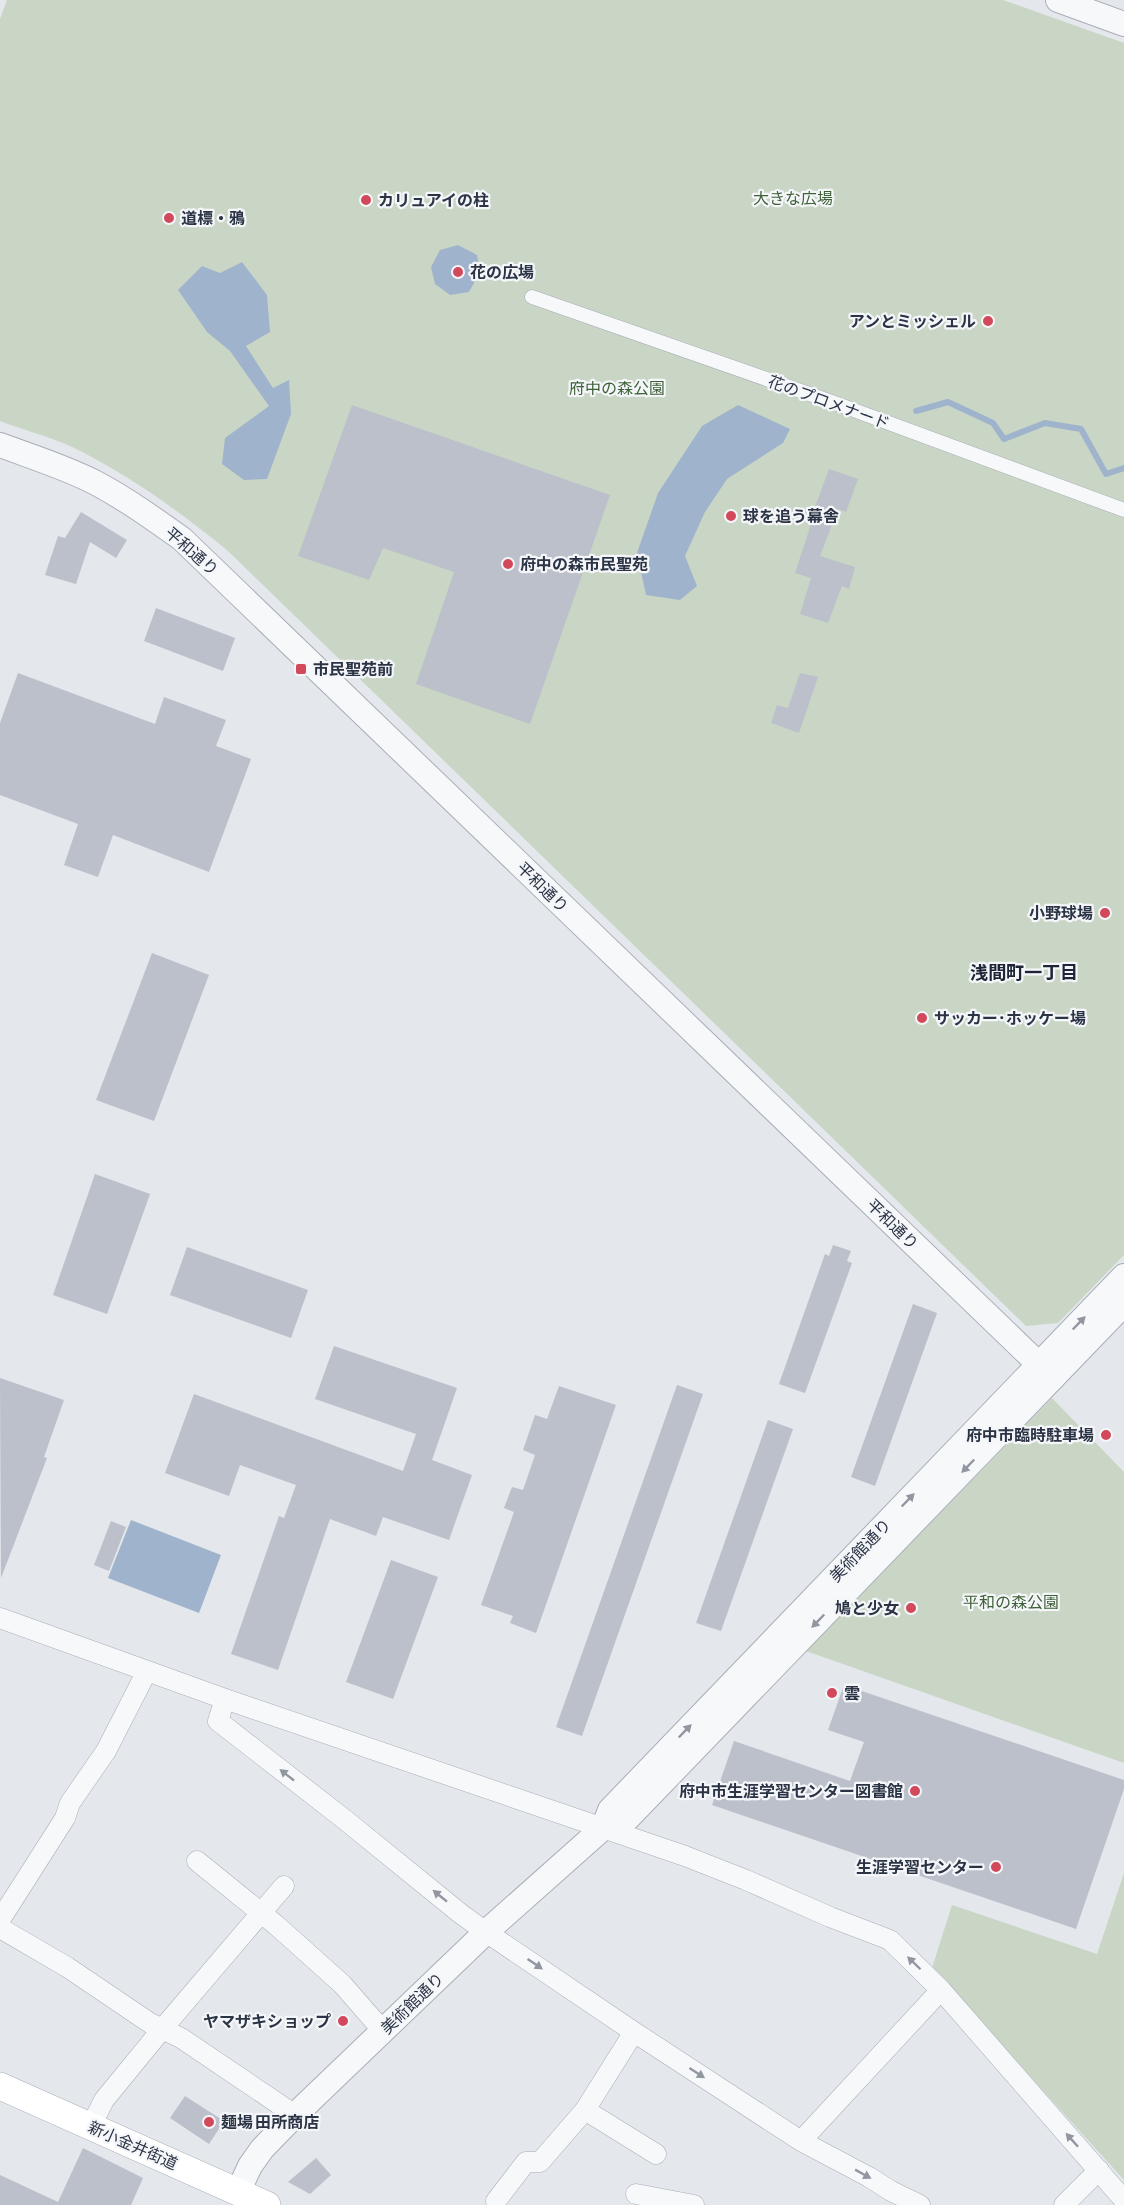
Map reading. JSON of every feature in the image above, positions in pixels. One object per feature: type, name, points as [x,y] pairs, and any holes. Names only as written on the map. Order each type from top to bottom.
[{"type":"main road","name":"新小金井街道","points":[[0,2086],[90,2126],[236,2199],[267,2205]]},
{"type":"street","points":[[1058,0],[1124,24]]},
{"type":"street","name":"花のプロメナード","points":[[532,297],[832,402],[1124,510]]},
{"type":"street","name":"平和通り","points":[[0,445],[62,467],[94,482],[122,497],[182,539],[1046,1372]]},
{"type":"street","name":"美術館通り","points":[[1046,1372],[1124,1276]]},
{"type":"street","name":"美術館通り","points":[[236,2199],[250,2166],[262,2149],[295,2115],[486,1932],[603,1828],[609,1810],[865,1559],[1046,1372],[1124,1304]]},
{"type":"street","points":[[0,1618],[225,1699],[686,1856],[890,1940],[941,1990],[1124,2200]]},
{"type":"street","points":[[0,1920],[65,1818],[70,1803],[106,1751],[147,1671]]},
{"type":"street","points":[[225,1699],[218,1722],[486,1932],[801,2141],[869,2176],[888,2198],[920,2205]]},
{"type":"street","points":[[197,1861],[262,1913],[342,1984],[383,2031]]},
{"type":"street","points":[[90,2126],[104,2100],[284,1886]]},
{"type":"street","points":[[0,1928],[67,1967],[150,2023],[181,2038],[295,2115]]},
{"type":"street","points":[[801,2141],[941,1990]]},
{"type":"street","points":[[496,2201],[526,2162],[540,2162],[585,2110],[634,2032]]},
{"type":"street","points":[[585,2110],[656,2154]]},
{"type":"street","points":[[1064,2205],[1099,2170]]},
{"type":"street","points":[[636,2194],[694,2205]]},
{"type":"green space","name":"府中の森公園","points":[[7,0],[1003,0],[1124,43],[1124,1255],[1058,1323],[1026,1326],[228,551],[172,508],[91,456],[62,442],[0,421],[0,19]]},
{"type":"green space","name":"平和の森公園","points":[[1052,1398],[1124,1472],[1124,1763],[806,1651]]},
{"type":"green space","points":[[1124,1873],[1124,2180],[932,1968],[952,1905],[1097,1954]]},
{"type":"water","points":[[458,245],[477,255],[480,272],[469,292],[450,295],[435,284],[431,267],[440,250]]},
{"type":"water","points":[[242,262],[267,295],[270,332],[246,346],[273,388],[289,380],[291,414],[267,479],[244,480],[222,464],[225,438],[269,406],[230,351],[207,332],[178,290],[202,266],[220,273]]},
{"type":"water","points":[[738,405],[790,429],[783,443],[727,479],[705,512],[685,556],[697,586],[680,600],[646,595],[637,553],[658,493],[702,426]]},
{"type":"water","points":[[131,1520],[221,1555],[199,1613],[108,1578]]},
{"type":"building","name":"府中の森市民聖苑","points":[[352,405],[610,495],[530,724],[416,684],[454,572],[383,548],[369,580],[298,556]]},
{"type":"building","points":[[829,469],[858,479],[846,512],[838,509],[820,556],[855,567],[849,589],[842,586],[828,623],[800,614],[811,578],[795,573],[811,524],[809,523]]},
{"type":"building","points":[[81,512],[127,540],[116,558],[90,542],[76,584],[45,575],[58,536],[65,538]]},
{"type":"building","points":[[156,608],[235,638],[223,671],[144,641]]},
{"type":"building","points":[[18,673],[155,724],[164,697],[226,720],[216,746],[251,759],[209,872],[113,835],[98,877],[64,865],[78,824],[0,795],[0,723]]},
{"type":"building","points":[[800,673],[818,677],[799,733],[771,723],[777,705],[788,708]]},
{"type":"building","points":[[152,953],[209,975],[154,1121],[96,1100]]},
{"type":"building","points":[[95,1174],[150,1194],[107,1314],[53,1295]]},
{"type":"building","points":[[833,1245],[851,1251],[847,1261],[852,1263],[805,1393],[779,1384],[825,1254],[829,1256]]},
{"type":"building","points":[[187,1247],[308,1290],[291,1338],[170,1295]]},
{"type":"building","points":[[913,1304],[937,1313],[875,1486],[851,1477]]},
{"type":"building","points":[[334,1346],[457,1388],[432,1460],[472,1475],[449,1540],[383,1517],[376,1536],[330,1519],[278,1670],[231,1654],[279,1516],[284,1518],[296,1485],[240,1465],[229,1496],[165,1473],[194,1394],[403,1471],[416,1434],[315,1399]]},
{"type":"building","points":[[0,1378],[64,1400],[44,1457],[47,1458],[1,1578]]},
{"type":"building","points":[[677,1385],[703,1394],[582,1736],[556,1727]]},
{"type":"building","points":[[559,1386],[616,1405],[536,1633],[510,1623],[513,1616],[481,1605],[514,1512],[504,1508],[512,1487],[523,1490],[535,1455],[523,1450],[535,1415],[547,1419]]},
{"type":"building","points":[[768,1420],[793,1429],[721,1631],[696,1623]]},
{"type":"building","points":[[111,1521],[126,1527],[109,1571],[94,1565]]},
{"type":"building","points":[[391,1560],[438,1577],[393,1699],[346,1682]]},
{"type":"building","name":"生涯学習センター","points":[[844,1685],[1124,1780],[1124,1789],[1076,1929],[712,1805],[734,1741],[850,1781],[864,1742],[828,1730]]},
{"type":"building","points":[[185,2096],[224,2121],[209,2144],[170,2118]]},
{"type":"building","points":[[83,2148],[143,2178],[131,2205],[0,2205],[0,2175],[58,2202]]},
{"type":"building","points":[[316,2158],[331,2175],[310,2194],[288,2182]]},
{"type":"waterway","points":[[916,411],[948,402],[993,423],[1004,439],[1045,423],[1081,429],[1106,474],[1124,468]]},
{"type":"place","name":"カリュアイの柱","points":[[366,200]]},
{"type":"place","name":"道標・鴉","points":[[169,218]]},
{"type":"place","name":"花の広場","points":[[458,272]]},
{"type":"place","name":"アンとミッシェル","points":[[988,321]]},
{"type":"place","name":"球を追う幕舎","points":[[731,516]]},
{"type":"place","name":"府中の森市民聖苑","points":[[508,564]]},
{"type":"place","name":"市民聖苑前","points":[[301,669]]},
{"type":"place","name":"小野球場","points":[[1105,913]]},
{"type":"place","name":"サッカー･ホッケー場","points":[[922,1018]]},
{"type":"place","name":"府中市臨時駐車場","points":[[1106,1435]]},
{"type":"place","name":"鳩と少女","points":[[911,1608]]},
{"type":"place","name":"雲","points":[[832,1693]]},
{"type":"place","name":"府中市生涯学習センター図書館","points":[[915,1791]]},
{"type":"place","name":"生涯学習センター","points":[[996,1867]]},
{"type":"place","name":"ヤマザキショップ","points":[[343,2021]]},
{"type":"place","name":"麺場 田所商店","points":[[209,2122]]},
{"type":"district","name":"浅間町一丁目","points":[[1024,972]]},
{"type":"park label","name":"大きな広場","points":[[793,198]]}]
